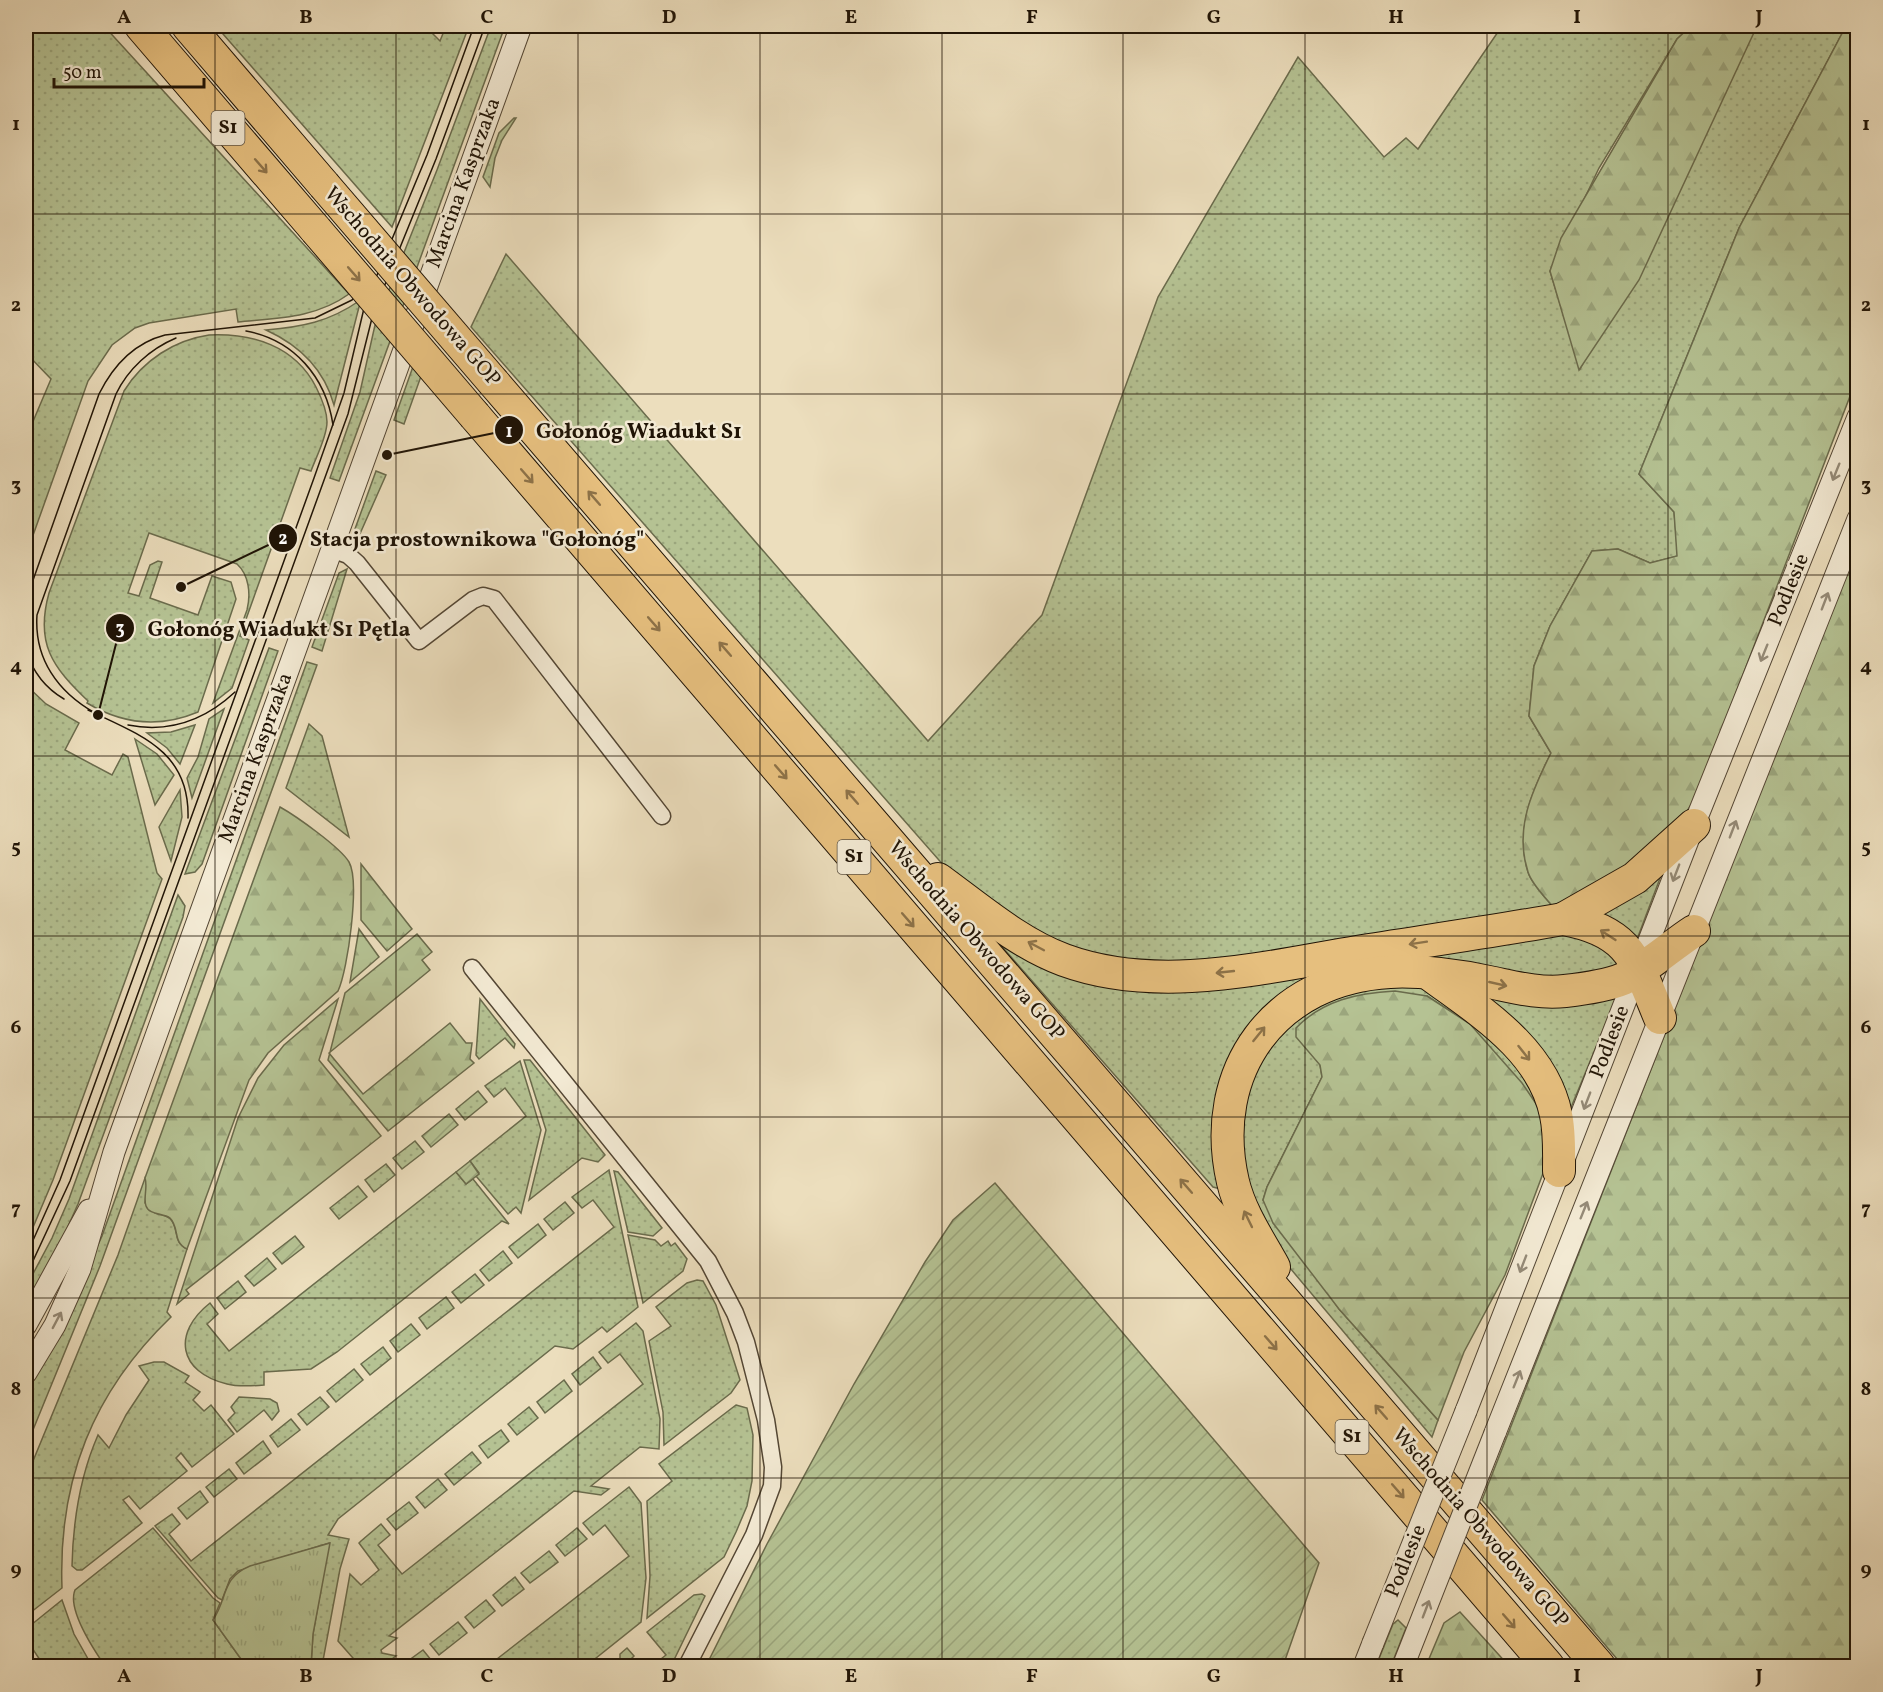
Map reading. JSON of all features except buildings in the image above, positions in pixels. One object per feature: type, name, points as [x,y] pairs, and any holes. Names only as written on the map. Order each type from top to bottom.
[{"type":"highway","name":"Wschodnia Obwodowa GOP","points":[[141,26],[1548,1666]]},
{"type":"highway","name":"Wschodnia Obwodowa GOP","points":[[188,26],[1599,1666]]},
{"type":"highway","points":[[1563,919],[1635,878],[1694,825]]},
{"type":"highway","points":[[890,842],[999,924],[1035,946],[1065,960],[1118,973],[1183,976],[1229,972],[1563,919],[1587,923],[1604,932],[1631,952],[1660,1018]]},
{"type":"highway","points":[[1306,1326],[1246,1216],[1233,1184],[1229,1160],[1231,1102],[1238,1072],[1253,1041],[1266,1026],[1302,998],[1343,980],[1367,975],[1390,972],[1432,975],[1466,978],[1538,991],[1562,992],[1623,979],[1694,931]]},
{"type":"highway","points":[[1432,975],[1502,1028],[1539,1074],[1556,1113],[1559,1170]]},
{"type":"street","name":"Marcina Kasprzaka","points":[[26,1373],[54,1325],[80,1269],[114,1152],[521,26]]},
{"type":"street","name":"Podlesie","points":[[1364,1666],[1466,1411],[1694,825],[1857,417]]},
{"type":"street","name":"Podlesie","points":[[1404,1665],[1857,519]]},
{"type":"street","points":[[332,549],[348,555],[357,563],[419,641],[473,600],[483,596],[494,599],[662,816]]},
{"type":"street","points":[[472,968],[708,1261],[735,1313],[746,1342],[766,1420],[773,1467],[772,1485],[754,1535],[687,1666]]},
{"type":"street","name":"Marcina Kasprzaka","points":[[26,1325],[70,1248],[114,1152]]},
{"type":"green space","points":[[26,26],[104,26],[349,294],[323,308],[296,316],[238,322],[236,309],[149,323],[135,328],[112,345],[88,381],[26,555],[26,438],[51,379],[26,353]]},
{"type":"green space","points":[[216,26],[425,26],[440,41],[446,26],[469,26],[392,227]]},
{"type":"green space","points":[[491,26],[505,26],[339,481],[330,478],[360,392],[375,325]]},
{"type":"green space","points":[[1502,26],[1691,26],[1677,39],[1599,168],[1550,271],[1580,369],[1757,26],[1846,26],[1739,228],[1639,474],[1674,512],[1678,556],[1650,563],[1618,549],[1592,551],[1550,626],[1534,666],[1529,716],[1551,753],[1532,796],[1528,811],[1523,841],[1524,856],[1533,882],[1555,909],[1248,959],[1118,962],[1038,935],[945,867],[471,327],[506,254],[928,741],[1042,615],[1158,297],[1298,57],[1384,157],[1406,138],[1418,149]]},
{"type":"green space","points":[[1691,26],[1757,26],[1639,280],[1579,370],[1550,271],[1561,238],[1677,39]]},
{"type":"green space","points":[[1846,26],[1857,26],[1857,378],[1696,797],[1677,827],[1655,850],[1555,909],[1533,882],[1524,856],[1524,825],[1527,811],[1537,782],[1551,753],[1529,716],[1534,666],[1550,626],[1592,551],[1618,549],[1650,563],[1677,556],[1674,512],[1639,474],[1739,228]]},
{"type":"green space","points":[[516,118],[502,140],[495,158],[490,187],[483,177],[499,133]]},
{"type":"green space","points":[[359,301],[334,405],[324,380],[309,360],[289,343],[266,330],[326,319]]},
{"type":"green space","points":[[209,335],[257,340],[285,352],[297,361],[320,395],[326,413],[327,428],[311,471],[300,468],[240,636],[249,640],[232,688],[213,703],[247,610],[249,591],[246,579],[237,564],[149,533],[128,593],[139,596],[150,565],[158,561],[162,562],[150,598],[198,615],[212,576],[231,582],[236,599],[198,712],[155,722],[114,716],[87,703],[88,701],[56,665],[46,640],[44,626],[49,593],[124,391],[141,370],[161,353],[184,342]]},
{"type":"green space","points":[[415,361],[425,365],[404,424],[394,420]]},
{"type":"green space","points":[[376,471],[386,475],[355,545],[355,529]]},
{"type":"green space","points":[[1857,544],[1857,1666],[1623,1666],[1482,1500]]},
{"type":"green space","points":[[347,569],[322,651],[312,647],[339,573]]},
{"type":"green space","points":[[269,648],[278,651],[202,864],[195,872],[185,874]]},
{"type":"green space","points":[[307,662],[317,665],[100,1266],[26,1447],[26,1393],[51,1349],[102,1236]]},
{"type":"green space","points":[[26,685],[46,704],[79,723],[65,750],[112,775],[123,754],[128,757],[157,873],[162,879],[53,1180],[26,1244]]},
{"type":"green space","points":[[224,709],[192,798],[187,778],[198,757],[209,719]]},
{"type":"green space","points":[[309,724],[322,736],[349,837],[286,788]]},
{"type":"green space","points":[[195,725],[180,764],[167,748],[147,733],[171,732]]},
{"type":"green space","points":[[135,739],[157,754],[174,775],[155,805]]},
{"type":"green space","points":[[180,790],[182,817],[171,861],[159,827]]},
{"type":"green space","points":[[280,807],[327,840],[349,862],[352,872],[353,906],[349,946],[342,980],[338,991],[268,1053],[249,1080],[187,1249],[179,1243],[175,1226],[170,1218],[148,1209],[145,1203],[145,1178]]},
{"type":"green space","points":[[361,864],[412,929],[387,951],[361,920]]},
{"type":"green space","points":[[1665,865],[1636,942],[1593,914]]},
{"type":"green space","points":[[178,895],[185,906],[183,917],[78,1204],[61,1242],[26,1307],[26,1287],[52,1238],[69,1199]]},
{"type":"green space","points":[[359,929],[379,957],[350,982]]},
{"type":"green space","points":[[990,933],[1059,967],[1447,947],[1583,933],[1625,962],[1584,981],[1485,973],[1276,1001],[1221,1189],[1213,1187]]},
{"type":"green space","points":[[417,934],[432,952],[422,960],[430,970],[330,1052],[345,993]]},
{"type":"green space","points":[[1370,986],[1418,987],[1443,996],[1515,1058],[1551,1126],[1470,1024],[1427,996],[1320,1065],[1322,1077],[1267,1187],[1263,1200],[1339,1309],[1438,1420],[1432,1437],[1290,1268],[1265,1231],[1245,1189],[1239,1131],[1258,1058],[1301,1012]]},
{"type":"green space","points":[[1464,986],[1620,989],[1565,1122]]},
{"type":"green space","points":[[1395,991],[1427,996],[1470,1024],[1522,1083],[1551,1126],[1548,1160],[1505,1275],[1464,1352],[1438,1420],[1339,1309],[1273,1223],[1263,1200],[1267,1187],[1322,1077],[1320,1065],[1296,1037],[1296,1028],[1306,1018],[1342,1000]]},
{"type":"green space","points":[[338,999],[319,1060],[381,1136],[186,1290],[189,1294],[177,1304],[238,1118],[258,1078],[284,1045]]},
{"type":"green space","points":[[480,999],[515,1044],[514,1048],[505,1038],[479,1059],[476,1055]]},
{"type":"green space","points":[[450,1023],[466,1043],[472,1043],[470,1059],[474,1063],[388,1131],[328,1060],[330,1054],[363,1094]]},
{"type":"green space","points":[[524,1060],[530,1060],[605,1155],[598,1162],[582,1158],[529,1200],[546,1130]]},
{"type":"green space","points":[[520,1061],[541,1130],[521,1213],[516,1207],[508,1214],[476,1176],[479,1173],[470,1161],[526,1116],[505,1088],[494,1097],[485,1086]]},
{"type":"green space","points":[[478,1091],[487,1102],[465,1120],[456,1109]]},
{"type":"green space","points":[[449,1114],[458,1125],[431,1147],[422,1136]]},
{"type":"green space","points":[[415,1141],[424,1152],[402,1169],[393,1158]]},
{"type":"green space","points":[[470,1161],[479,1174],[466,1184],[456,1172]]},
{"type":"green space","points":[[386,1164],[395,1175],[374,1192],[365,1180]]},
{"type":"green space","points":[[609,1170],[638,1307],[607,1332],[602,1327],[573,1349],[555,1346],[338,1519],[328,1535],[349,1539],[340,1569],[322,1666],[311,1666],[313,1634],[329,1543],[238,1571],[230,1579],[222,1600],[218,1598],[155,1526],[172,1514],[180,1524],[169,1534],[191,1561],[614,1227],[593,1200],[582,1208],[572,1197]]},
{"type":"green space","points":[[614,1171],[618,1172],[662,1228],[653,1236],[628,1232]]},
{"type":"green space","points":[[456,1172],[466,1184],[473,1179],[509,1224],[502,1221],[337,1352],[311,1369],[264,1372],[264,1385],[255,1386],[231,1385],[211,1378],[198,1370],[190,1361],[186,1350],[186,1339],[190,1327],[210,1303],[218,1314],[207,1324],[229,1351]]},
{"type":"green space","points":[[145,1178],[147,1186],[145,1203],[155,1213],[170,1219],[178,1240],[187,1249],[167,1312],[171,1317],[120,1376],[101,1407],[74,1475],[66,1511],[62,1548],[62,1588],[26,1616],[26,1478],[118,1255]]},
{"type":"green space","points":[[995,1183],[1319,1563],[1283,1666],[706,1666],[767,1544],[854,1384],[925,1262],[953,1220]]},
{"type":"green space","points":[[358,1186],[367,1197],[339,1219],[330,1208]]},
{"type":"green space","points":[[565,1202],[574,1213],[553,1230],[544,1219]]},
{"type":"green space","points":[[538,1224],[546,1235],[518,1258],[509,1247]]},
{"type":"green space","points":[[628,1235],[655,1240],[661,1246],[668,1241],[671,1246],[675,1243],[687,1259],[683,1271],[643,1303]]},
{"type":"green space","points":[[295,1236],[304,1247],[282,1264],[273,1253]]},
{"type":"green space","points":[[503,1251],[512,1263],[489,1281],[480,1270]]},
{"type":"green space","points":[[267,1258],[276,1269],[254,1286],[245,1276]]},
{"type":"green space","points":[[475,1274],[484,1285],[461,1303],[452,1292]]},
{"type":"green space","points":[[238,1281],[246,1292],[225,1309],[217,1298]]},
{"type":"green space","points":[[703,1281],[716,1305],[740,1380],[731,1393],[664,1445],[663,1412],[649,1341],[671,1326],[656,1307],[687,1283]]},
{"type":"green space","points":[[446,1297],[454,1308],[427,1329],[419,1318]]},
{"type":"green space","points":[[636,1323],[643,1331],[660,1419],[659,1449],[640,1447],[591,1486],[609,1489],[601,1495],[574,1491],[389,1636],[397,1638],[381,1650],[382,1653],[396,1656],[382,1666],[360,1666],[338,1641],[350,1574],[361,1585],[379,1570],[359,1543],[381,1524],[390,1535],[378,1545],[402,1574],[643,1384],[620,1354],[608,1363],[599,1352]]},
{"type":"green space","points":[[411,1324],[420,1335],[398,1352],[390,1341]]},
{"type":"green space","points":[[383,1347],[391,1358],[370,1375],[361,1364]]},
{"type":"green space","points":[[593,1357],[601,1368],[580,1385],[572,1374]]},
{"type":"green space","points":[[164,1362],[189,1376],[185,1382],[200,1392],[193,1400],[204,1411],[211,1405],[234,1434],[192,1467],[181,1453],[176,1458],[187,1471],[140,1509],[129,1496],[123,1500],[142,1523],[82,1570],[77,1570],[72,1566],[74,1533],[86,1467],[98,1435],[109,1448],[126,1415],[149,1380],[139,1366]]},
{"type":"green space","points":[[354,1369],[363,1380],[336,1402],[327,1391]]},
{"type":"green space","points":[[564,1380],[572,1391],[545,1413],[537,1402]]},
{"type":"green space","points":[[239,1397],[270,1399],[277,1403],[279,1411],[272,1420],[264,1410],[237,1432],[228,1420],[235,1413],[231,1407]]},
{"type":"green space","points":[[320,1397],[329,1407],[307,1425],[298,1414]]},
{"type":"green space","points":[[736,1405],[747,1408],[753,1435],[752,1481],[747,1506],[724,1557],[647,1618],[650,1576],[647,1501],[672,1481],[659,1464]]},
{"type":"green space","points":[[529,1407],[538,1418],[517,1435],[508,1424]]},
{"type":"green space","points":[[291,1419],[300,1430],[278,1447],[270,1436]]},
{"type":"green space","points":[[501,1430],[509,1441],[488,1458],[479,1446]]},
{"type":"green space","points":[[263,1441],[271,1453],[244,1474],[236,1463]]},
{"type":"green space","points":[[472,1452],[481,1463],[454,1485],[445,1474]]},
{"type":"green space","points":[[229,1469],[237,1479],[214,1497],[206,1487]]},
{"type":"green space","points":[[438,1479],[447,1490],[425,1508],[416,1497]]},
{"type":"green space","points":[[629,1487],[641,1503],[646,1578],[641,1622],[586,1666],[488,1666],[629,1556],[605,1525],[593,1535],[583,1523]]},
{"type":"green space","points":[[200,1491],[208,1502],[187,1519],[178,1508]]},
{"type":"green space","points":[[409,1502],[418,1513],[396,1530],[387,1519]]},
{"type":"green space","points":[[153,1528],[213,1598],[220,1603],[213,1620],[246,1666],[105,1666],[100,1659],[78,1618],[75,1608],[75,1590]]},
{"type":"green space","points":[[577,1528],[587,1539],[565,1556],[556,1545]]},
{"type":"green space","points":[[330,1543],[313,1634],[311,1666],[246,1666],[213,1620],[234,1576],[250,1566]]},
{"type":"green space","points":[[549,1551],[558,1562],[530,1583],[521,1573]]},
{"type":"green space","points":[[515,1577],[524,1589],[502,1606],[493,1595]]},
{"type":"green space","points":[[694,1595],[705,1596],[671,1666],[652,1666],[666,1655],[647,1632]]},
{"type":"green space","points":[[62,1600],[74,1634],[92,1666],[44,1666],[26,1639],[26,1629]]},
{"type":"green space","points":[[486,1600],[495,1611],[474,1628],[465,1617]]},
{"type":"green space","points":[[1460,1612],[1509,1666],[1426,1666],[1444,1623]]},
{"type":"green space","points":[[1398,1620],[1406,1628],[1391,1666],[1376,1666],[1393,1624]]},
{"type":"green space","points":[[458,1622],[467,1633],[439,1655],[430,1644]]},
{"type":"green space","points":[[627,1648],[634,1656],[631,1659],[635,1664],[641,1660],[646,1666],[620,1666],[620,1654]]},
{"type":"green space","points":[[423,1650],[432,1661],[425,1666],[401,1666]]},
{"type":"tram line","points":[[26,1256],[60,1180],[314,478],[344,393],[365,304],[427,155],[474,26]]},
{"type":"tram line","points":[[26,1276],[70,1181],[348,414],[373,314],[436,159],[485,26]]},
{"type":"tram line","points":[[26,600],[99,394],[111,374],[126,357],[144,344],[165,335],[315,318],[352,300],[373,276]]},
{"type":"tram line","points":[[246,331],[279,343],[305,363],[323,391],[333,425]]},
{"type":"tram line","points":[[95,713],[70,695],[51,673],[40,646],[37,615],[116,394],[133,368],[157,348],[176,338]]},
{"type":"tram line","points":[[26,651],[40,679],[64,699]]},
{"type":"tram line","points":[[128,725],[158,727],[186,722],[211,710],[235,692]]},
{"type":"tram line","points":[[88,710],[143,737],[171,761],[181,776],[186,795],[188,818]]},
{"type":"place","name":"Gołonóg Wiadukt S1","points":[[387,455]]},
{"type":"place","name":"Stacja prostownikowa \"Gołonóg\"","points":[[181,587]]},
{"type":"place","name":"Gołonóg Wiadukt S1 Pętla","points":[[98,715]]}]
